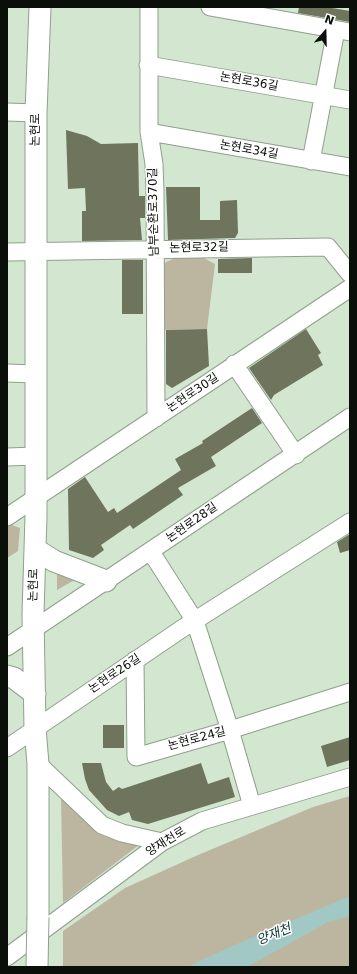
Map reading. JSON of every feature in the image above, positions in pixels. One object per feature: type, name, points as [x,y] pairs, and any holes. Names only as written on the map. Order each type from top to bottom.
[{"type":"main road","name":"논현로","points":[[37,967],[38,764],[35,728],[34,630],[36,498],[36,113],[40,7]]},
{"type":"main road","points":[[35,549],[54,561],[106,581]]},
{"type":"main road","points":[[7,676],[28,687],[35,694]]},
{"type":"street","name":"남부순환로370길","points":[[150,7],[148,65],[149,132],[154,164],[156,418]]},
{"type":"street","points":[[210,7],[343,31],[324,95],[311,161]]},
{"type":"street","name":"논현로36길","points":[[148,65],[350,100]]},
{"type":"street","points":[[7,112],[36,113]]},
{"type":"street","name":"논현로34길","points":[[149,132],[350,167]]},
{"type":"street","name":"논현로32길","points":[[36,252],[328,247],[350,274]]},
{"type":"street","points":[[7,252],[36,252]]},
{"type":"street","name":"논현로30길","points":[[7,517],[234,364],[350,288]]},
{"type":"street","points":[[234,364],[296,455]]},
{"type":"street","points":[[7,373],[36,374]]},
{"type":"street","name":"논현로28길","points":[[7,647],[150,552],[250,483],[349,421]]},
{"type":"street","points":[[7,457],[36,456]]},
{"type":"street","name":"논현로26길","points":[[7,748],[135,660],[350,522]]},
{"type":"street","points":[[150,552],[196,621],[252,806]]},
{"type":"street","name":"논현로24길","points":[[135,660],[136,757],[230,730],[350,692]]},
{"type":"street","points":[[38,764],[102,825],[122,833],[162,842]]},
{"type":"street","name":"양재천로","points":[[7,957],[162,842],[202,821],[350,777]]},
{"type":"shaded area","points":[[180,256],[200,256],[215,264],[207,329],[159,330],[164,263]]},
{"type":"shaded area","points":[[9,524],[20,528],[18,551],[7,558],[7,525]]},
{"type":"shaded area","points":[[57,571],[78,578],[57,590]]},
{"type":"shaded area","points":[[350,796],[350,967],[63,967],[63,931],[125,888],[198,855],[313,807]]},
{"type":"shaded area","points":[[61,797],[97,833],[139,845],[63,903]]},
{"type":"water","name":"양재천","points":[[350,896],[350,916],[328,922],[247,967],[187,967],[239,943]]},
{"type":"building","points":[[299,7],[326,7],[350,11],[350,22],[298,13]]},
{"type":"building","points":[[66,130],[87,136],[101,144],[138,143],[139,196],[145,196],[145,218],[140,218],[142,240],[82,241],[82,211],[86,211],[85,188],[68,189]]},
{"type":"building","points":[[166,187],[200,187],[200,220],[220,220],[220,201],[237,200],[238,233],[235,238],[168,240]]},
{"type":"building","points":[[252,258],[252,273],[218,273],[218,259]]},
{"type":"building","points":[[122,260],[143,260],[143,314],[122,314]]},
{"type":"building","points":[[207,329],[209,366],[172,388],[166,384],[166,330]]},
{"type":"building","points":[[306,329],[321,353],[318,355],[323,365],[274,395],[271,400],[249,368]]},
{"type":"building","points":[[252,408],[262,423],[211,457],[216,466],[178,488],[183,495],[133,529],[130,525],[101,545],[104,550],[93,558],[69,550],[68,489],[85,477],[108,512],[114,508],[117,513],[181,470],[175,459],[203,443],[202,441]]},
{"type":"building","points":[[350,534],[350,550],[340,553],[337,542]]},
{"type":"building","points":[[103,725],[124,725],[124,748],[103,748]]},
{"type":"building","points":[[350,737],[350,760],[327,767],[321,746]]},
{"type":"building","points":[[82,763],[101,763],[106,782],[113,791],[119,787],[122,789],[201,763],[208,784],[229,777],[235,797],[148,824],[132,820],[129,812],[119,816],[107,810],[89,790]]}]
